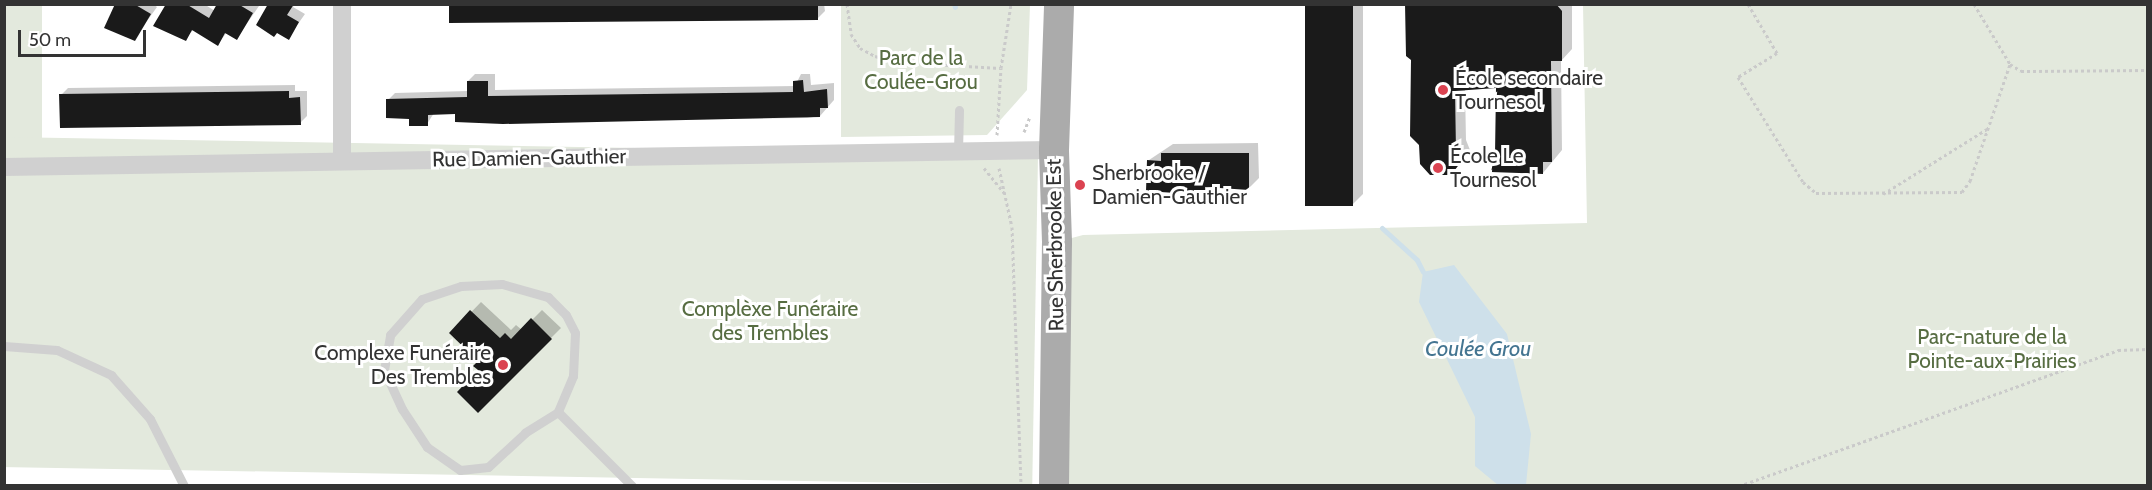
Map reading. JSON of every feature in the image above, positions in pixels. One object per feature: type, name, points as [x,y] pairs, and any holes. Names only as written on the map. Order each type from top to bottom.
[{"type":"main road","name":"Rue Sherbrooke Est","points":[[1054,486],[1058,242],[1054,150],[1059,4]]},
{"type":"street","points":[[342,4],[342,161]]},
{"type":"street","name":"Rue Damien-Gauthier","points":[[4,167],[1054,150]]},
{"type":"lane","points":[[958,110],[958,152]]},
{"type":"lane","points":[[502,284],[548,297],[566,315],[575,333],[573,376],[558,412],[525,433],[488,467],[460,470],[427,447],[402,410],[384,370],[390,334],[422,299],[461,286],[502,284]]},
{"type":"lane","points":[[4,346],[57,350],[111,375],[150,420],[184,486]]},
{"type":"lane","points":[[558,412],[632,486]]},
{"type":"path","points":[[847,4],[851,34],[860,48],[876,56],[897,62],[1001,68]]},
{"type":"path","points":[[997,136],[1001,68],[1011,4]]},
{"type":"path","points":[[1748,4],[1777,53],[1738,77],[1803,182],[1815,193],[1962,192],[1988,128],[2010,64]]},
{"type":"path","points":[[1974,4],[2010,64],[2021,72],[2148,70]]},
{"type":"path","points":[[1017,135],[1028,128],[1030,116]]},
{"type":"path","points":[[1882,194],[1988,128]]},
{"type":"path","points":[[981,162],[1005,195]]},
{"type":"path","points":[[998,163],[1012,227],[1021,486]]},
{"type":"path","points":[[1739,486],[2118,350],[2148,349]]},
{"type":"green space","points":[[4,5],[42,5],[42,152],[4,152]]},
{"type":"green space","name":"Parc de la Coulée-Grou","points":[[841,5],[1030,5],[1027,90],[987,135],[841,137]]},
{"type":"green space","name":"Parc-nature de la Pointe-aux-Prairies","points":[[1583,5],[2147,5],[2147,485],[1054,486],[1057,242],[1083,235],[1587,223]]},
{"type":"green space","name":"Complèxe Funéraire des Trembles","points":[[4,137],[1038,155],[1032,485],[4,467]]},
{"type":"water","name":"Coulée Grou","points":[[1454,265],[1507,334],[1531,434],[1526,485],[1498,485],[1475,466],[1475,417],[1419,302],[1423,272]]},
{"type":"building","points":[[115,4],[134,4],[151,14],[135,41],[104,28]]},
{"type":"building","points":[[166,4],[186,4],[209,18],[217,4],[238,4],[253,13],[237,40],[225,33],[218,46],[192,30],[186,41],[153,26]]},
{"type":"building","points":[[268,4],[294,4],[287,15],[299,22],[289,40],[277,33],[274,37],[256,25]]},
{"type":"building","points":[[449,4],[818,4],[818,20],[449,23]]},
{"type":"building","points":[[1305,4],[1353,4],[1353,206],[1305,206]]},
{"type":"building","name":"École secondaire Tournesol","points":[[1405,4],[1556,4],[1562,11],[1562,61],[1551,61],[1552,162],[1543,162],[1543,174],[1491,172],[1495,154],[1496,88],[1455,91],[1456,151],[1461,162],[1451,175],[1430,175],[1420,164],[1419,145],[1410,136],[1411,60],[1406,56]]},
{"type":"building","points":[[803,80],[804,92],[827,89],[828,108],[820,108],[820,117],[503,124],[455,122],[455,114],[428,115],[428,126],[409,126],[409,119],[386,118],[386,99],[467,97],[467,81],[488,81],[488,96],[793,92],[793,81]]},
{"type":"building","points":[[289,91],[289,98],[300,97],[301,125],[60,128],[59,94]]},
{"type":"building","points":[[1161,153],[1249,153],[1249,190],[1205,187],[1205,195],[1146,191],[1147,160],[1161,161]]},
{"type":"building","points":[[470,310],[500,338],[505,333],[511,339],[531,318],[552,339],[478,413],[457,392],[478,370],[473,366],[478,361],[449,333]]},
{"type":"waterway","name":"Coulée Grou","points":[[1382,228],[1417,260],[1423,272]]},
{"type":"place","name":"École secondaire Tournesol","points":[[1443,90]]},
{"type":"place","name":"École Le Tournesol","points":[[1438,168]]},
{"type":"place","name":"Sherbrooke / Damien-Gauthier","points":[[1080,185]]},
{"type":"place","name":"Complexe Funéraire Des Trembles","points":[[503,365]]}]
